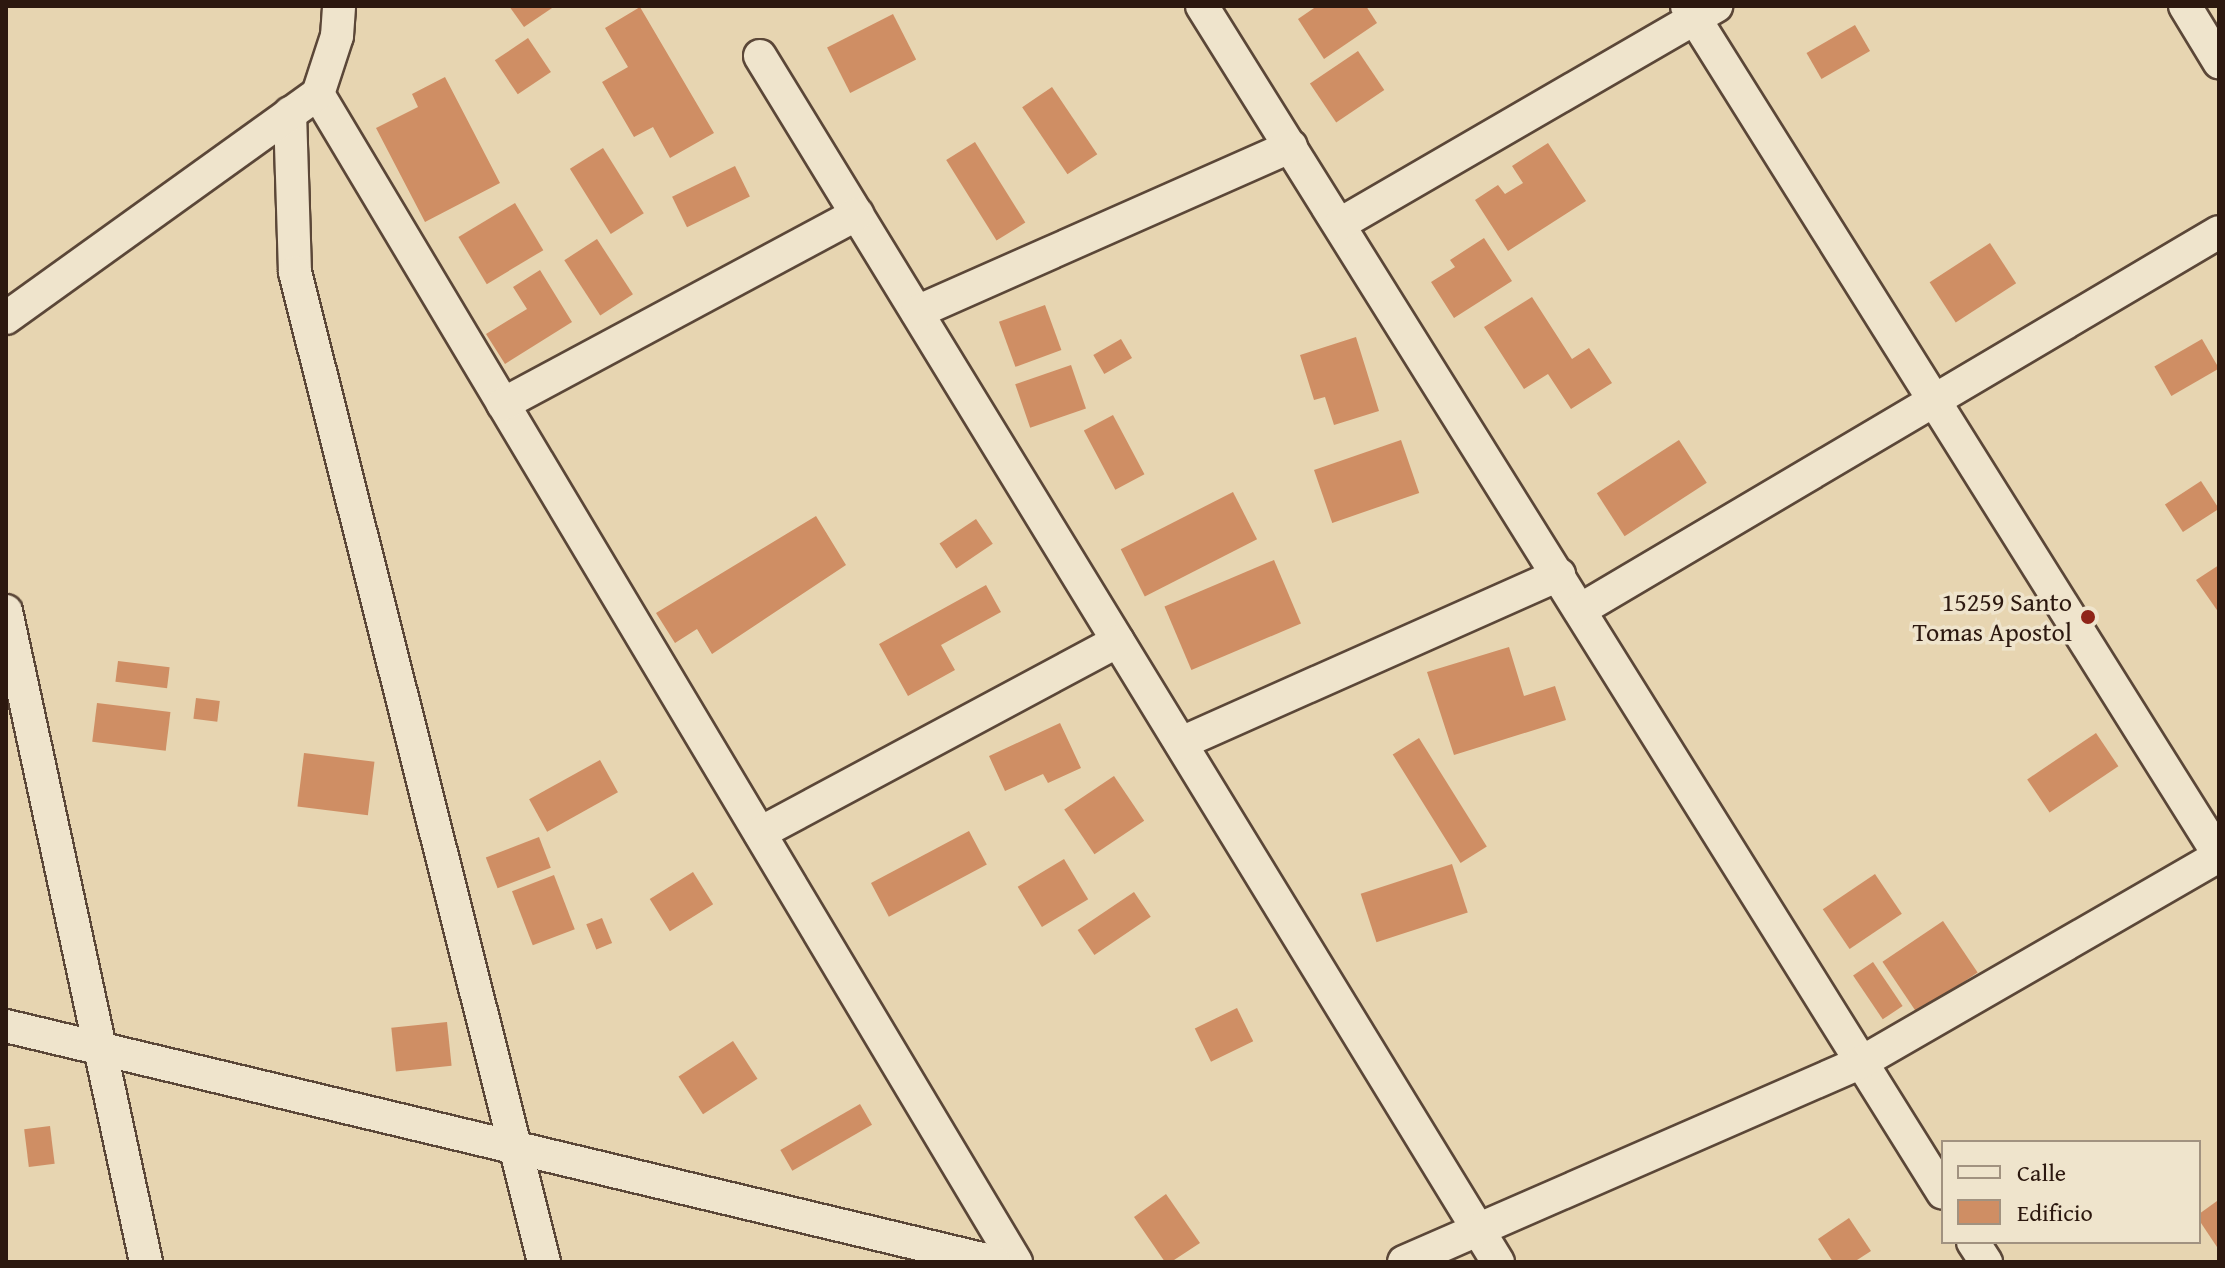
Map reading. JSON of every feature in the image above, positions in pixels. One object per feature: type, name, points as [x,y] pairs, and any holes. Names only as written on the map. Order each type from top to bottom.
[{"type":"street","points":[[6,318],[318,94],[338,21],[362,6]]},
{"type":"street","points":[[1202,6],[1941,1190]]},
{"type":"street","points":[[2185,6],[2219,62]]},
{"type":"street","points":[[1340,224],[1699,10],[1934,401],[2219,855],[1862,1062],[1404,1262]]},
{"type":"street","points":[[760,56],[1498,1262]]},
{"type":"street","points":[[318,94],[1016,1262]]},
{"type":"street","points":[[290,113],[295,272],[544,1262]]},
{"type":"street","points":[[917,312],[1291,146]]},
{"type":"street","points":[[503,404],[857,214]]},
{"type":"street","points":[[1580,610],[2219,232]]},
{"type":"street","points":[[1181,743],[1559,575]]},
{"type":"street","points":[[6,611],[146,1262]]},
{"type":"street","points":[[760,833],[1118,641]]},
{"type":"street","points":[[6,1026],[994,1262]]},
{"type":"street","points":[[1974,1244],[1986,1262]]},
{"type":"building","points":[[509,6],[555,6],[524,27]]},
{"type":"building","points":[[1317,6],[1366,6],[1377,23],[1324,59],[1298,19]]},
{"type":"building","points":[[640,7],[714,133],[670,158],[653,127],[634,137],[602,82],[628,67],[605,28]]},
{"type":"building","points":[[893,14],[916,59],[850,93],[827,48]]},
{"type":"building","points":[[1855,25],[1870,51],[1822,79],[1807,53]]},
{"type":"building","points":[[528,38],[551,72],[518,94],[495,60]]},
{"type":"building","points":[[1358,51],[1384,90],[1336,122],[1310,83]]},
{"type":"building","points":[[445,77],[500,183],[425,222],[376,128],[418,107],[412,94]]},
{"type":"building","points":[[1052,87],[1097,154],[1067,174],[1022,107]]},
{"type":"building","points":[[975,142],[1025,223],[997,241],[946,160]]},
{"type":"building","points":[[1548,143],[1586,201],[1508,251],[1475,200],[1498,185],[1505,194],[1523,183],[1512,166]]},
{"type":"building","points":[[603,148],[644,213],[611,234],[570,169]]},
{"type":"building","points":[[735,166],[750,197],[687,227],[672,197]]},
{"type":"building","points":[[515,203],[543,250],[487,284],[458,237]]},
{"type":"building","points":[[1484,238],[1512,281],[1454,318],[1431,282],[1455,267],[1450,260]]},
{"type":"building","points":[[597,239],[633,294],[600,316],[564,260]]},
{"type":"building","points":[[1990,243],[2016,283],[1956,322],[1930,282]]},
{"type":"building","points":[[540,270],[572,322],[505,364],[486,334],[527,309],[513,287]]},
{"type":"building","points":[[1532,297],[1572,359],[1589,348],[1612,383],[1571,409],[1548,374],[1524,389],[1484,327]]},
{"type":"building","points":[[1045,305],[1061,350],[1015,367],[999,322]]},
{"type":"building","points":[[1356,337],[1379,411],[1334,425],[1325,397],[1314,400],[1300,355]]},
{"type":"building","points":[[1121,339],[1132,358],[1104,374],[1093,355]]},
{"type":"building","points":[[2202,339],[2219,368],[2171,396],[2154,366]]},
{"type":"building","points":[[1071,365],[1086,408],[1030,428],[1015,384]]},
{"type":"building","points":[[1113,415],[1144,474],[1115,490],[1084,430]]},
{"type":"building","points":[[1401,440],[1419,493],[1332,523],[1314,470]]},
{"type":"building","points":[[1679,440],[1707,483],[1625,536],[1597,493]]},
{"type":"building","points":[[2201,481],[2219,509],[2183,532],[2165,504]]},
{"type":"building","points":[[1233,492],[1257,539],[1145,596],[1121,549]]},
{"type":"building","points":[[816,516],[846,565],[712,654],[697,629],[675,643],[656,613]]},
{"type":"building","points":[[976,519],[993,544],[956,568],[940,544]]},
{"type":"building","points":[[1274,560],[1301,624],[1191,670],[1164,606]]},
{"type":"building","points":[[2219,565],[2219,613],[2196,580]]},
{"type":"building","points":[[986,585],[1001,612],[941,645],[955,670],[908,696],[879,644]]},
{"type":"building","points":[[1509,647],[1524,696],[1555,686],[1566,720],[1454,755],[1427,672]]},
{"type":"building","points":[[118,661],[170,667],[167,688],[115,682]]},
{"type":"building","points":[[196,698],[220,701],[217,722],[193,719]]},
{"type":"building","points":[[97,703],[170,712],[166,751],[92,742]]},
{"type":"building","points":[[1060,723],[1081,768],[1048,783],[1043,774],[1005,791],[989,756]]},
{"type":"building","points":[[2096,733],[2118,766],[2050,813],[2027,779]]},
{"type":"building","points":[[1419,738],[1487,847],[1461,863],[1393,754]]},
{"type":"building","points":[[304,753],[374,762],[368,815],[297,807]]},
{"type":"building","points":[[600,760],[618,792],[547,832],[529,799]]},
{"type":"building","points":[[1114,776],[1144,821],[1094,854],[1064,810]]},
{"type":"building","points":[[969,831],[987,865],[889,917],[871,883]]},
{"type":"building","points":[[539,837],[551,868],[498,888],[486,857]]},
{"type":"building","points":[[1064,859],[1088,899],[1042,927],[1018,887]]},
{"type":"building","points":[[1452,864],[1468,913],[1376,942],[1361,894]]},
{"type":"building","points":[[693,872],[713,904],[670,931],[650,899]]},
{"type":"building","points":[[1875,874],[1902,914],[1850,949],[1823,909]]},
{"type":"building","points":[[554,875],[575,929],[533,945],[512,891]]},
{"type":"building","points":[[1134,892],[1151,917],[1094,955],[1078,930]]},
{"type":"building","points":[[602,918],[612,943],[596,949],[586,924]]},
{"type":"building","points":[[1943,921],[1978,972],[1917,1013],[1882,962]]},
{"type":"building","points":[[1873,962],[1903,1006],[1883,1019],[1853,975]]},
{"type":"building","points":[[1237,1008],[1253,1041],[1211,1062],[1195,1029]]},
{"type":"building","points":[[447,1022],[452,1066],[396,1072],[391,1028]]},
{"type":"building","points":[[733,1041],[758,1079],[703,1114],[678,1076]]},
{"type":"building","points":[[860,1104],[872,1125],[792,1171],[780,1150]]},
{"type":"building","points":[[50,1126],[55,1164],[29,1167],[24,1129]]},
{"type":"building","points":[[1166,1194],[1200,1243],[1171,1262],[1165,1262],[1134,1217]]},
{"type":"building","points":[[2217,1201],[2219,1204],[2219,1250],[2201,1223],[2201,1213]]},
{"type":"building","points":[[1849,1218],[1871,1251],[1854,1262],[1833,1262],[1818,1239]]},
{"type":"place","name":"15259 Santo Tomas Apostol","points":[[2088,617]]}]
